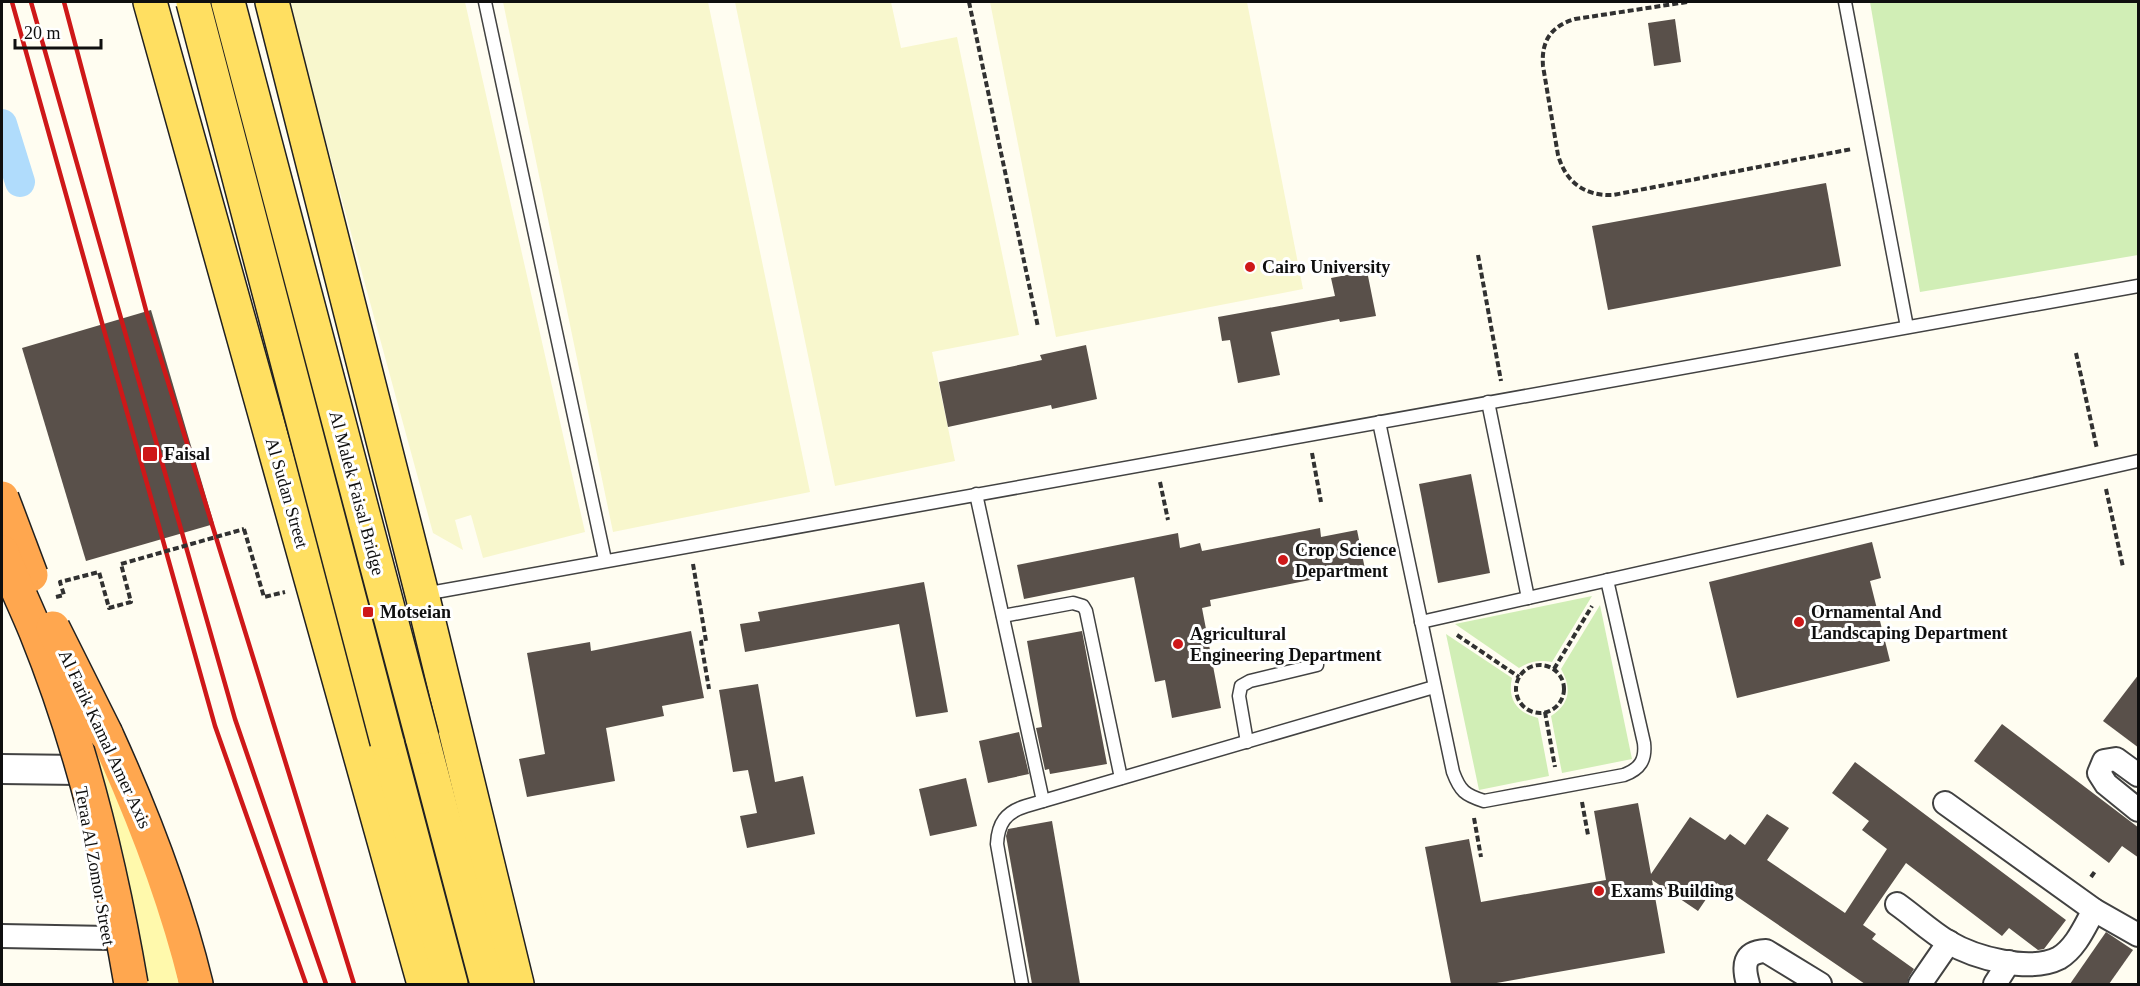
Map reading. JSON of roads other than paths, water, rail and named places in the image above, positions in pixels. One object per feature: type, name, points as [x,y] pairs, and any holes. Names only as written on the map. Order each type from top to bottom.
[{"type":"highway","name":"Al Farik Kamal Amer Axis","points":[[2,498],[53,628],[137,801],[165,878],[196,984]]},
{"type":"highway","name":"Al Farik Kamal Amer Axis","points":[[2,552],[36,633],[82,769],[112,891],[131,984]]},
{"type":"main road","name":"Al Sudan Street","points":[[150,2],[424,984]]},
{"type":"main road","name":"Al Malek Faisal Bridge","points":[[193,2],[451,984]]},
{"type":"main road","name":"Al Malek Faisal Bridge","points":[[228,2],[487,984]]},
{"type":"main road","points":[[272,2],[518,984]]},
{"type":"main road","name":"Teraa Al Zomor Street","points":[[2,519],[32,601],[80,758],[116,984]]},
{"type":"main road","name":"Teraa Al Zomor Street","points":[[80,758],[101,762],[105,769],[153,940],[163,984]]},
{"type":"street","points":[[2,769],[80,758]]},
{"type":"street","points":[[2135,772],[2114,791],[2139,810]]},
{"type":"street","points":[[1946,803],[2094,910],[2139,935]]},
{"type":"street","points":[[1897,904],[1949,942],[1978,955],[2009,962],[2044,964],[2060,957],[2073,945],[2094,910]]},
{"type":"street","points":[[2,936],[109,938]]},
{"type":"street","points":[[1920,984],[1949,942]]},
{"type":"street","points":[[1748,984],[1745,966],[1749,957],[1756,952],[1766,951],[1821,984]]},
{"type":"street","points":[[1995,984],[2009,962]]},
{"type":"lane","points":[[485,2],[604,560]]},
{"type":"lane","points":[[1845,2],[1907,327]]},
{"type":"lane","points":[[422,594],[2139,286]]},
{"type":"lane","points":[[1488,402],[1528,598]]},
{"type":"lane","points":[[1379,422],[1453,772],[1458,786],[1469,797],[1484,801],[1559,787],[1634,771],[1642,764],[1645,754],[1607,580]]},
{"type":"lane","points":[[1421,622],[2139,461]]},
{"type":"lane","points":[[976,494],[1042,801]]},
{"type":"lane","points":[[1003,616],[1073,603],[1083,606],[1086,611],[1121,778]]},
{"type":"lane","points":[[1247,742],[1239,696],[1241,686],[1250,681],[1317,665]]},
{"type":"lane","points":[[1023,984],[997,844],[1000,823],[1016,809],[1434,687]]},
{"type":"waterway","points":[[2,124],[20,182]]},
{"type":"railway","points":[[12,2],[215,726],[306,984]]},
{"type":"railway","points":[[31,2],[235,719],[326,984]]},
{"type":"railway","points":[[64,2],[147,314],[354,984]]},
{"type":"place","name":"Cairo University","points":[[1250,267]]},
{"type":"place","name":"Faisal","points":[[150,454]]},
{"type":"place","name":"Crop Science Department","points":[[1283,560]]},
{"type":"place","name":"Motseian","points":[[368,612]]},
{"type":"place","name":"Ornamental And Landscaping Department","points":[[1799,622]]},
{"type":"place","name":"Agricultural Engineering Department","points":[[1178,644]]},
{"type":"place","name":"Exams Building","points":[[1599,891]]}]
